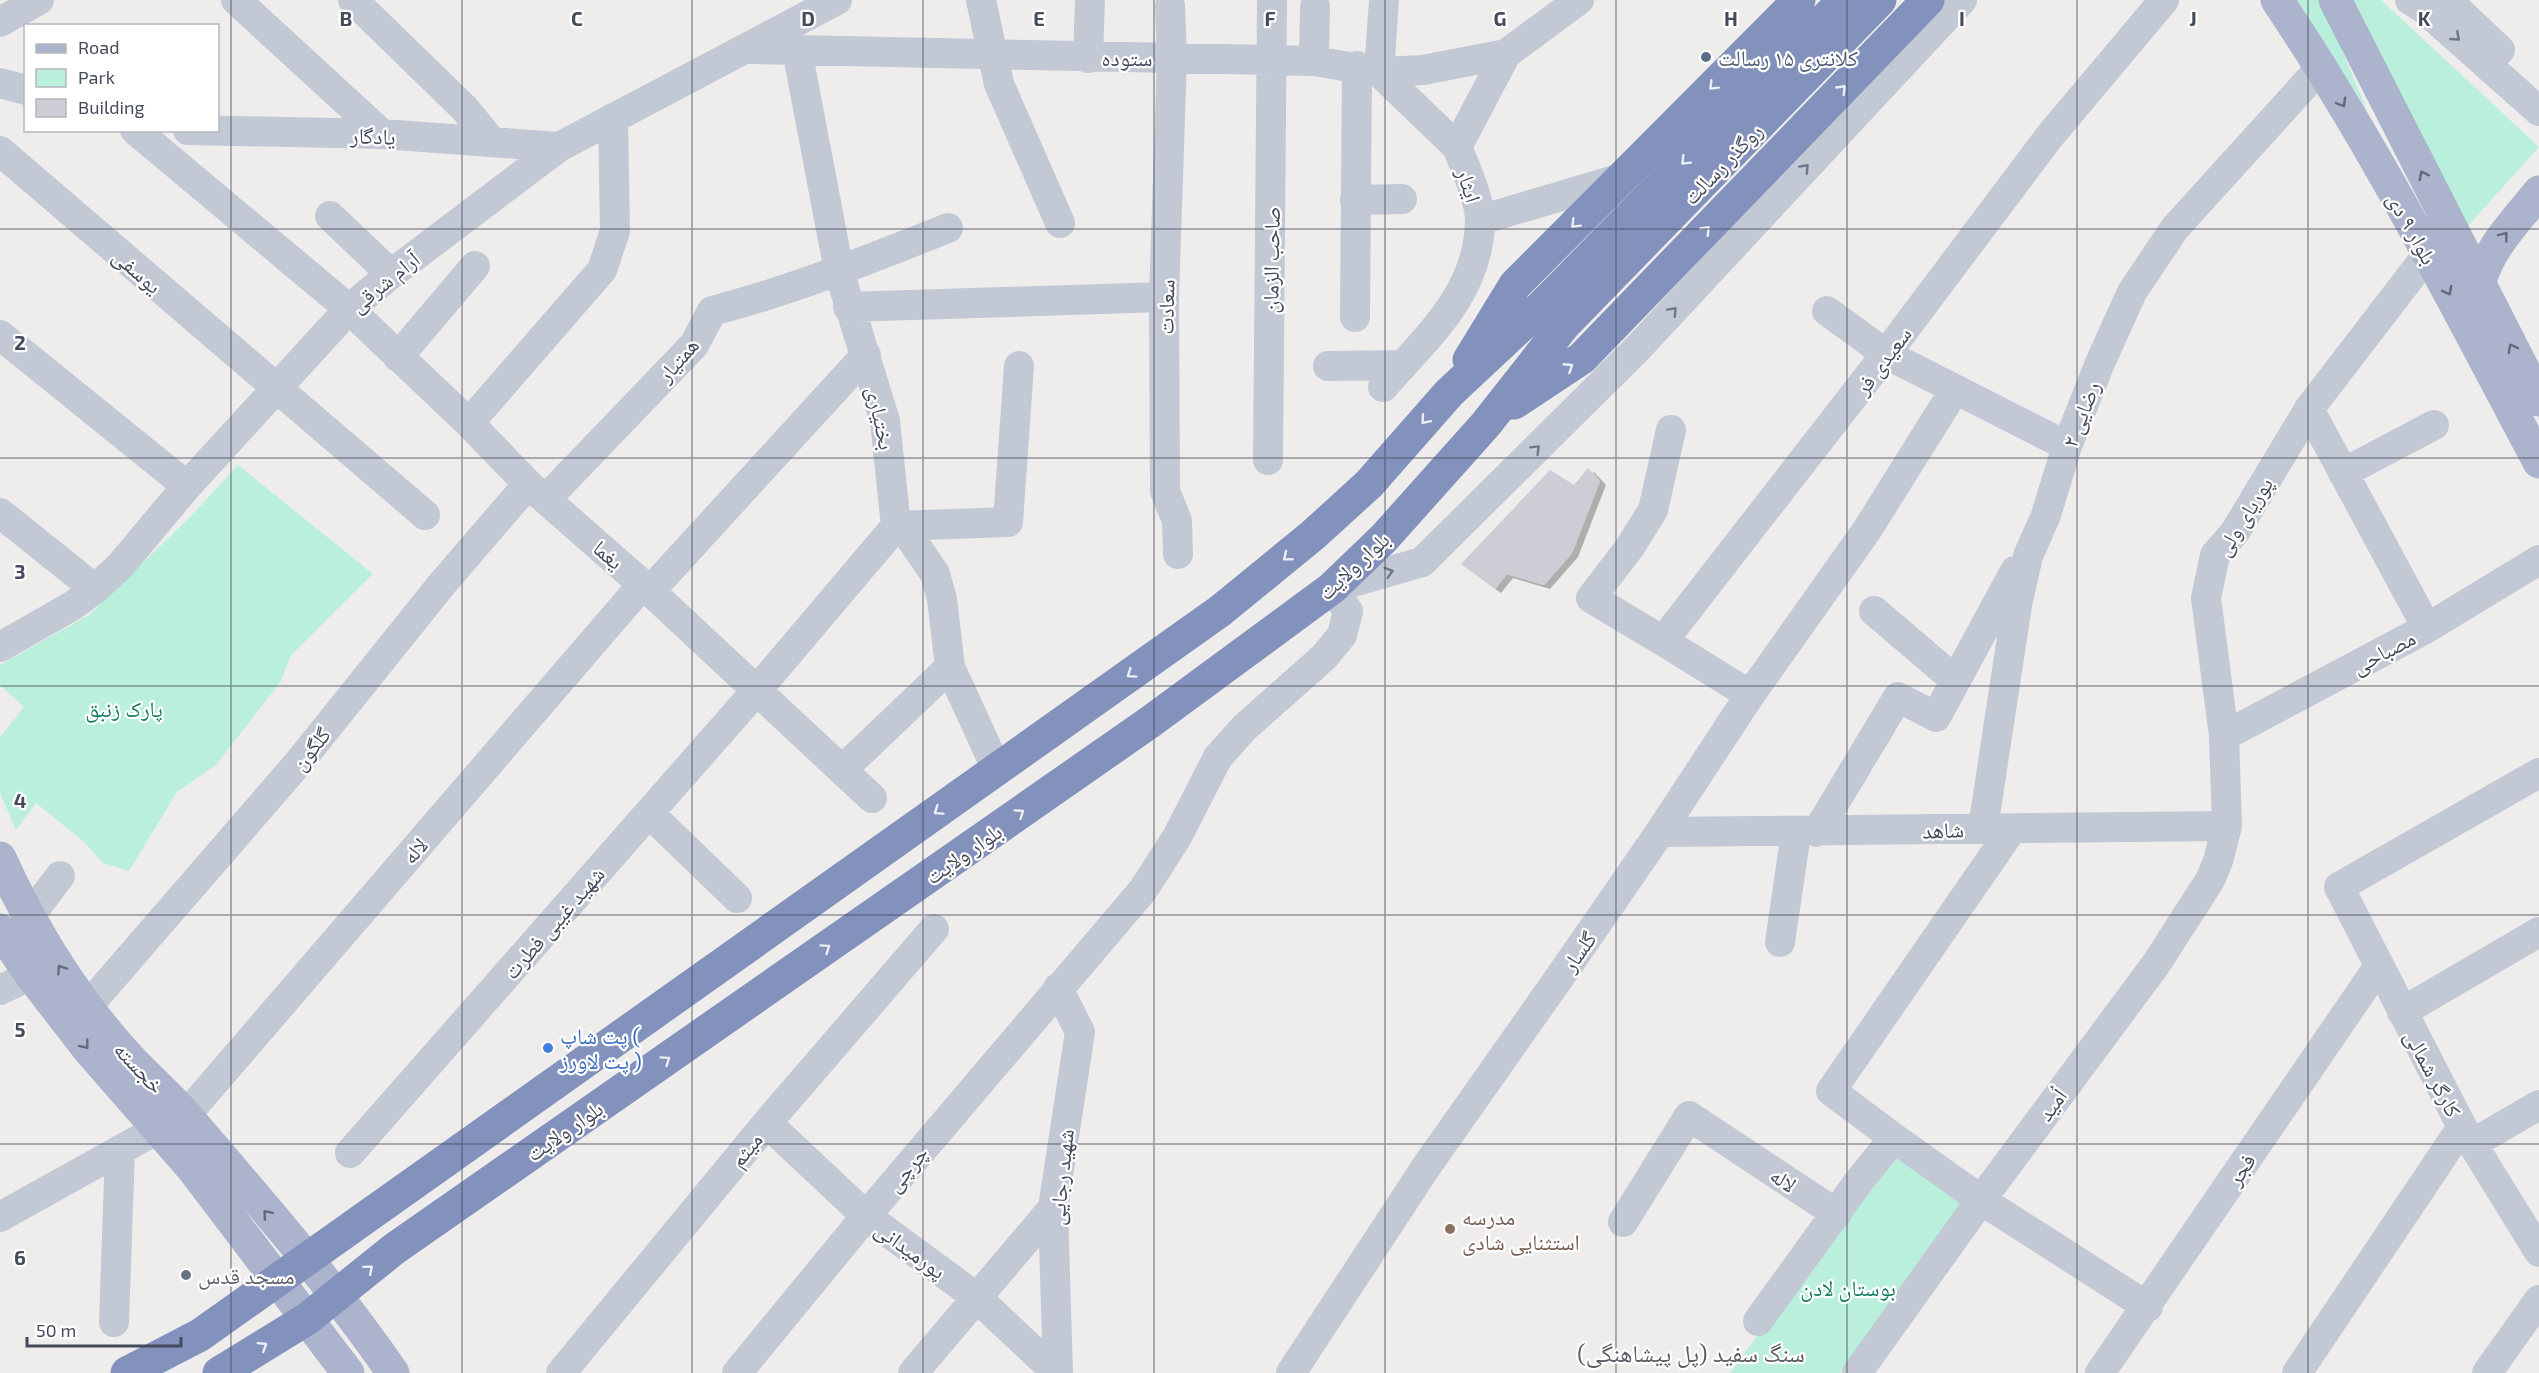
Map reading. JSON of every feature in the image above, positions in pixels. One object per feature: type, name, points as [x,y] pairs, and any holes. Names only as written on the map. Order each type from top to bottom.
[{"type":"highway","points":[[1449,393],[1515,285],[1799,0]]},
{"type":"highway","name":"روگذر رسالت","points":[[1553,316],[1844,0]]},
{"type":"highway","name":"روگذر رسالت","points":[[1553,316],[1880,0]]},
{"type":"highway","points":[[1486,424],[1514,402],[1582,358],[1928,0]]},
{"type":"highway","name":"بلوار ولایت","points":[[128,1373],[200,1335],[1220,611],[1313,535],[1369,484],[1449,393],[1553,316]]},
{"type":"highway","name":"بلوار ولایت","points":[[219,1373],[307,1318],[394,1249],[1150,722],[1332,588],[1384,538],[1486,424],[1553,316]]},
{"type":"main road","name":"بلوار ۹ دی","points":[[2277,0],[2322,66],[2428,254],[2539,462]]},
{"type":"main road","name":"بلوار ۹ دی","points":[[2335,0],[2539,400]]},
{"type":"main road","points":[[2479,286],[2484,267],[2493,250],[2539,192]]},
{"type":"main road","name":"خجسته","points":[[0,858],[15,924],[31,975],[89,1050],[172,1122],[304,1259],[393,1373]]},
{"type":"main road","name":"خجسته","points":[[15,924],[130,1059],[172,1122],[193,1169],[348,1373]]},
{"type":"street","points":[[0,22],[39,0]]},
{"type":"street","points":[[236,0],[382,134]]},
{"type":"street","name":"آرام شرقی","points":[[0,647],[45,624],[95,589],[143,540],[187,486],[349,309],[391,274],[559,147],[837,0]]},
{"type":"street","points":[[981,0],[991,56],[1003,94],[1060,224]]},
{"type":"street","points":[[1088,58],[1090,0]]},
{"type":"street","name":"صاحب الزمان","points":[[1268,460],[1272,0]]},
{"type":"street","points":[[1355,317],[1355,200],[1368,69],[1384,0]]},
{"type":"street","name":"ایثار","points":[[1383,387],[1457,303],[1475,260],[1480,220],[1469,175],[1457,147],[1506,54],[1579,0]]},
{"type":"street","points":[[1332,588],[1422,562],[1637,349],[1962,0]]},
{"type":"street","name":"سعیدی فر","points":[[1663,640],[1886,354],[2049,137],[2164,0]]},
{"type":"street","points":[[2410,0],[2539,111]]},
{"type":"street","points":[[2447,0],[2539,87]]},
{"type":"street","points":[[363,3],[465,109],[492,142]]},
{"type":"street","name":"سعادت","points":[[1170,6],[1172,58],[1164,297],[1165,491],[1177,521],[1178,554]]},
{"type":"street","points":[[1314,61],[1315,7]]},
{"type":"street","name":"ستوده","points":[[747,49],[991,56],[1314,61],[1368,69],[1423,70],[1506,54]]},
{"type":"street","name":"بختیاری","points":[[797,50],[839,271],[848,307],[866,355],[885,421],[896,526]]},
{"type":"street","name":"رضایی ۲","points":[[1998,828],[2017,605],[2028,556],[2046,515],[2067,446],[2132,292],[2175,228],[2322,66]]},
{"type":"street","points":[[1368,69],[1457,147]]},
{"type":"street","points":[[0,82],[24,89]]},
{"type":"street","points":[[469,423],[602,270],[615,231],[614,118]]},
{"type":"street","name":"یادگار","points":[[219,131],[382,134],[559,147]]},
{"type":"street","name":"یغما","points":[[137,132],[349,309],[469,423],[537,492],[647,588],[872,798]]},
{"type":"street","name":"یوسفی","points":[[0,151],[424,515]]},
{"type":"street","points":[[1480,220],[1622,178]]},
{"type":"street","points":[[1355,200],[1402,199]]},
{"type":"street","points":[[330,216],[391,274]]},
{"type":"street","points":[[839,271],[948,228]]},
{"type":"street","name":"پوریای ولی","points":[[2227,826],[2224,736],[2205,598],[2215,555],[2235,532],[2308,409],[2428,254]]},
{"type":"street","points":[[398,357],[475,266]]},
{"type":"street","name":"همتیار","points":[[537,492],[694,345],[712,311],[752,301],[839,271]]},
{"type":"street","points":[[848,307],[1164,297]]},
{"type":"street","points":[[1827,311],[1886,354],[1954,391],[2067,446]]},
{"type":"street","points":[[0,335],[187,486]]},
{"type":"street","name":"لاله","points":[[172,1122],[647,588],[866,355]]},
{"type":"street","points":[[1328,366],[1402,365]]},
{"type":"street","points":[[896,526],[1008,522],[1019,366]]},
{"type":"street","name":"گلسار","points":[[1291,1373],[1426,1167],[1660,832],[1750,695],[1867,530],[1954,391]]},
{"type":"street","points":[[2308,409],[2427,628]]},
{"type":"street","points":[[2343,473],[2434,425]]},
{"type":"street","points":[[1671,430],[1653,510],[1630,547],[1591,598],[1750,695]]},
{"type":"street","name":"گلگون","points":[[87,1007],[300,761],[442,584],[537,492]]},
{"type":"street","points":[[0,513],[95,589]]},
{"type":"street","points":[[1780,942],[1806,832],[1898,698],[1936,717],[1954,680],[2046,515]]},
{"type":"street","points":[[896,526],[909,536],[925,557],[937,581],[950,668],[997,770]]},
{"type":"street","name":"شهید غیبی فطرت","points":[[350,1153],[649,813],[896,526]]},
{"type":"street","name":"مصباحی","points":[[2224,736],[2427,628],[2539,560]]},
{"type":"street","name":"چرچی","points":[[737,1373],[866,1216],[1143,890],[1177,837],[1218,757],[1244,728],[1324,657],[1342,635],[1348,611],[1332,588]]},
{"type":"street","points":[[1875,611],[1954,680]]},
{"type":"street","points":[[842,770],[950,668]]},
{"type":"street","name":"کارگر شمالی","points":[[2539,773],[2339,888],[2467,1135],[2539,1252]]},
{"type":"street","points":[[649,813],[737,897]]},
{"type":"street","name":"شاهد","points":[[1660,832],[2227,826]]},
{"type":"street","name":"اُمید","points":[[1857,1373],[2180,928],[2210,880],[2218,861],[2227,826]]},
{"type":"street","points":[[1998,828],[1831,1091],[1981,1200],[2148,1307]]},
{"type":"street","points":[[15,924],[60,876]]},
{"type":"street","name":"میثم","points":[[561,1373],[767,1123],[934,929]]},
{"type":"street","points":[[2402,1012],[2539,932]]},
{"type":"street","name":"فجر","points":[[2100,1373],[2148,1307],[2379,966]]},
{"type":"street","points":[[0,990],[31,975]]},
{"type":"street","name":"شهید رجایی","points":[[1057,1373],[1053,1208],[1080,1032],[1068,976]]},
{"type":"street","points":[[2297,1373],[2467,1135],[2539,1105]]},
{"type":"street","name":"لاله","points":[[1623,1222],[1689,1116],[1837,1214]]},
{"type":"street","points":[[0,1217],[172,1122]]},
{"type":"street","name":"پورمیدانی","points":[[767,1123],[866,1216],[976,1297],[1057,1373]]},
{"type":"street","points":[[1758,1321],[1859,1181],[1894,1138]]},
{"type":"street","points":[[114,1322],[120,1150]]},
{"type":"street","points":[[913,1373],[1053,1208]]},
{"type":"street","points":[[2487,1373],[2539,1300]]},
{"type":"green space","points":[[2297,0],[2321,0],[2367,110]]},
{"type":"green space","points":[[2340,0],[2381,0],[2539,147],[2466,228]]},
{"type":"green space","name":"پارک زنبق","points":[[238,465],[373,574],[291,655],[281,681],[216,765],[177,792],[129,871],[103,863],[83,841],[36,803],[16,830],[0,793],[0,737],[24,707],[0,685],[0,665],[89,615],[191,516]]},
{"type":"green space","name":"بوستان لادن","points":[[1895,1148],[1966,1201],[1840,1373],[1730,1373]]},
{"type":"building","points":[[1588,468],[1600,481],[1572,553],[1544,585],[1507,574],[1495,589],[1461,564],[1550,470],[1574,485]]},
{"type":"place","name":"کلانتری ۱۵ رسالت","points":[[1706,57]]},
{"type":"place","name":"پت شاپ ( پت لاورز )","points":[[548,1048]]},
{"type":"place","name":"مدرسه استثنایی شادی","points":[[1450,1229]]},
{"type":"place","name":"مسجد قدس","points":[[186,1275]]},
{"type":"district","name":"(سنگ سفید (پل پیشاهنگی","points":[[1691,1352]]}]
